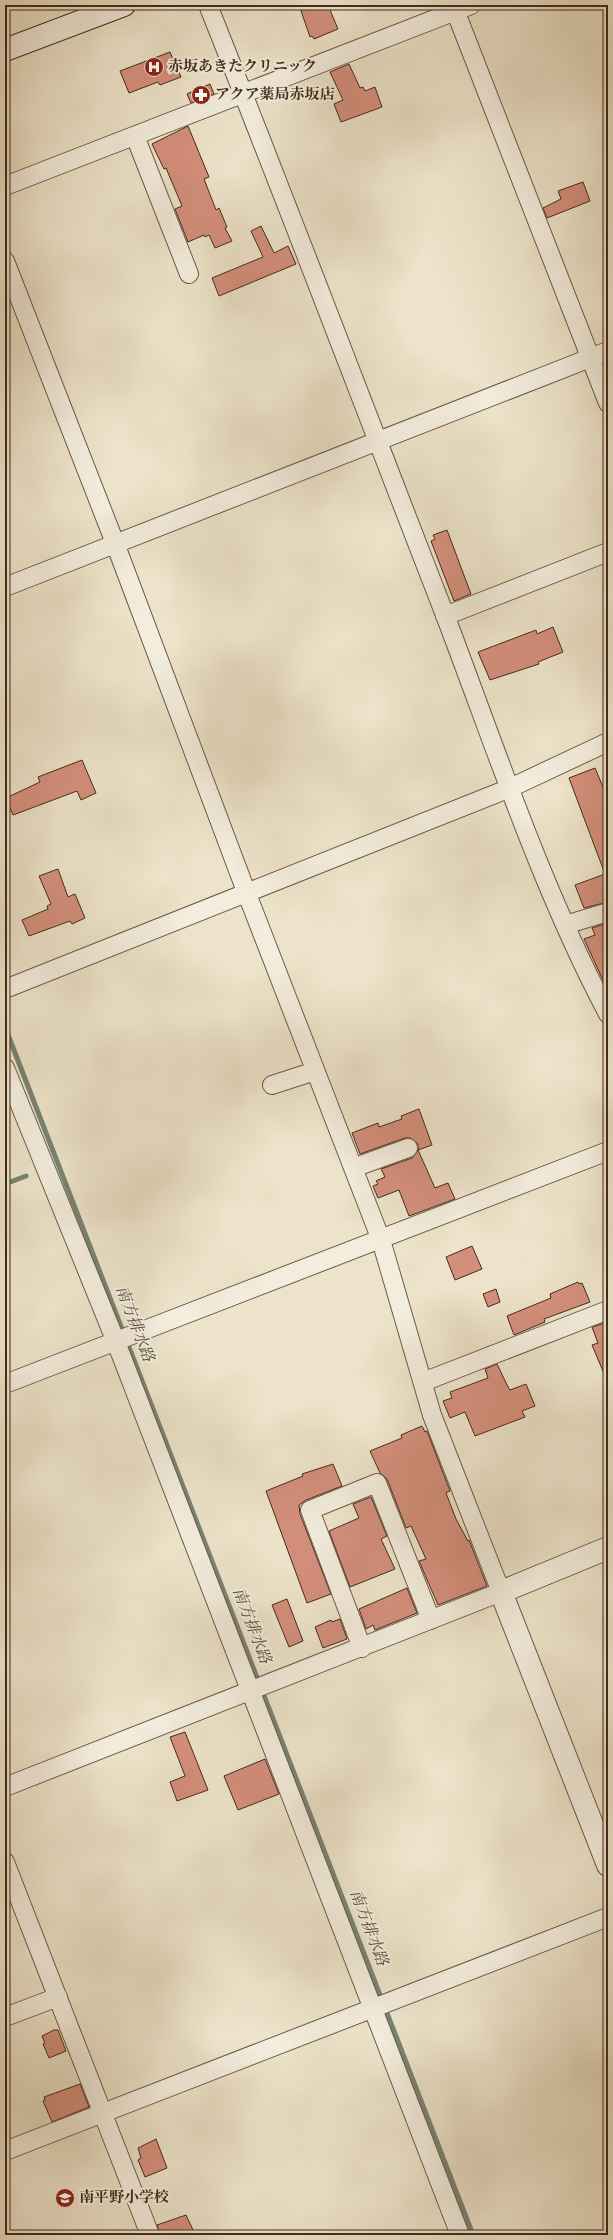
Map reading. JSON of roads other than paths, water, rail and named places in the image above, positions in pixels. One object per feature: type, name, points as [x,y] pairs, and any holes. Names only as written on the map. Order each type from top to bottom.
[{"type":"street","points":[[5,50],[124,5]]},
{"type":"street","points":[[208,5],[445,616],[510,788],[580,961],[608,1014]]},
{"type":"street","points":[[5,186],[243,94],[460,7],[608,403]]},
{"type":"street","points":[[135,136],[189,274]]},
{"type":"street","points":[[5,261],[116,543],[247,894],[381,1240],[432,1415],[608,1864]]},
{"type":"street","points":[[5,587],[608,350]]},
{"type":"street","points":[[445,616],[608,552]]},
{"type":"street","points":[[5,989],[247,894],[510,788],[608,742]]},
{"type":"street","points":[[565,925],[608,912]]},
{"type":"street","points":[[5,1068],[117,1341],[460,2235]]},
{"type":"street","points":[[272,1085],[316,1071]]},
{"type":"street","points":[[353,1168],[408,1148]]},
{"type":"street","points":[[5,1384],[381,1240],[608,1151]]},
{"type":"street","points":[[423,1382],[608,1310]]},
{"type":"street","points":[[362,1648],[310,1510],[377,1484],[431,1620]]},
{"type":"street","points":[[5,1787],[362,1648],[608,1548]]},
{"type":"street","points":[[5,1862],[150,2235]]},
{"type":"street","points":[[5,2151],[608,1917]]},
{"type":"street","points":[[5,2016],[58,1997]]},
{"type":"waterway","name":"南方排水路","points":[[5,1027],[473,2235]]},
{"type":"waterway","points":[[5,1184],[26,1176]]},
{"type":"place","name":"赤坂あきたクリニック","points":[[154,67]]},
{"type":"place","name":"アクア薬局赤坂店","points":[[201,95]]},
{"type":"place","name":"南平野小学校","points":[[65,2198]]}]
